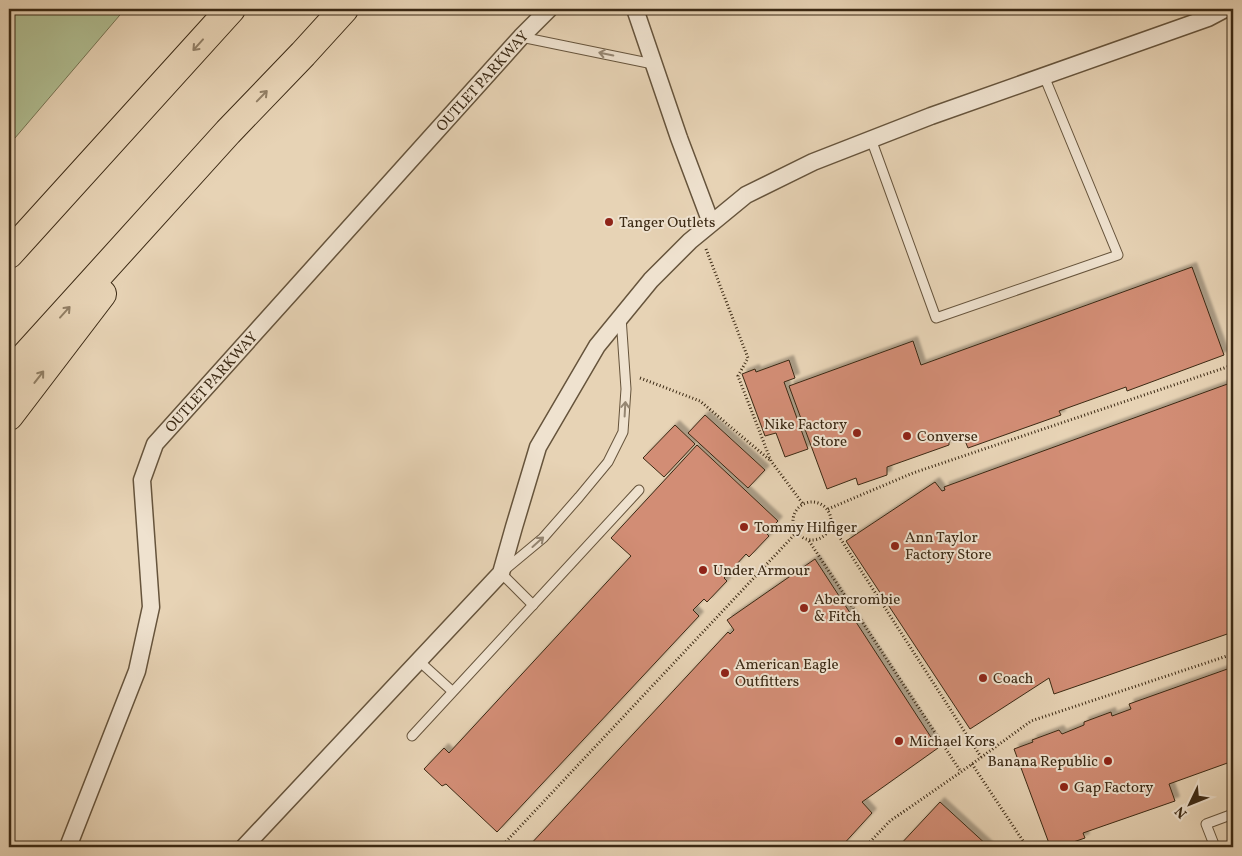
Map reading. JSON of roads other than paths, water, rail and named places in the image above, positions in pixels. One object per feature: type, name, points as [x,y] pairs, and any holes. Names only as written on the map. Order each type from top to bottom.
[{"type":"highway","points":[[9,254],[231,9]]},
{"type":"highway","points":[[9,374],[228,132],[344,9]]},
{"type":"highway","points":[[9,416],[228,132]]},
{"type":"highway","points":[[9,233],[110,142]]},
{"type":"street","name":"OUTLET PARKWAY","points":[[68,847],[137,671],[151,607],[142,480],[155,444],[521,37],[549,9]]},
{"type":"street","points":[[634,9],[679,138],[706,228]]},
{"type":"street","points":[[244,847],[501,573],[538,446],[597,346],[651,280],[690,240],[746,195],[814,162],[931,116],[1208,18],[1225,9]]},
{"type":"lane","points":[[521,37],[654,64]]},
{"type":"lane","points":[[871,139],[936,318],[1118,255],[1044,76]]},
{"type":"lane","points":[[533,605],[501,573],[543,538],[608,462],[623,432],[626,389],[621,317]]},
{"type":"lane","points":[[412,736],[639,490]]},
{"type":"lane","points":[[419,661],[452,691]]},
{"type":"lane","points":[[1215,847],[1206,824],[1233,814]]},
{"type":"place","name":"Tanger Outlets","points":[[609,222]]},
{"type":"place","name":"Nike Factory Store","points":[[857,433]]},
{"type":"place","name":"Converse","points":[[907,436]]},
{"type":"place","name":"Tommy Hilfiger","points":[[744,527]]},
{"type":"place","name":"Ann Taylor Factory Store","points":[[895,546]]},
{"type":"place","name":"Under Armour","points":[[703,570]]},
{"type":"place","name":"Abercrombie & Fitch","points":[[804,608]]},
{"type":"place","name":"American Eagle Outfitters","points":[[725,673]]},
{"type":"place","name":"Coach","points":[[983,678]]},
{"type":"place","name":"Michael Kors","points":[[899,741]]},
{"type":"place","name":"Banana Republic","points":[[1108,761]]},
{"type":"place","name":"Gap Factory","points":[[1064,787]]}]
